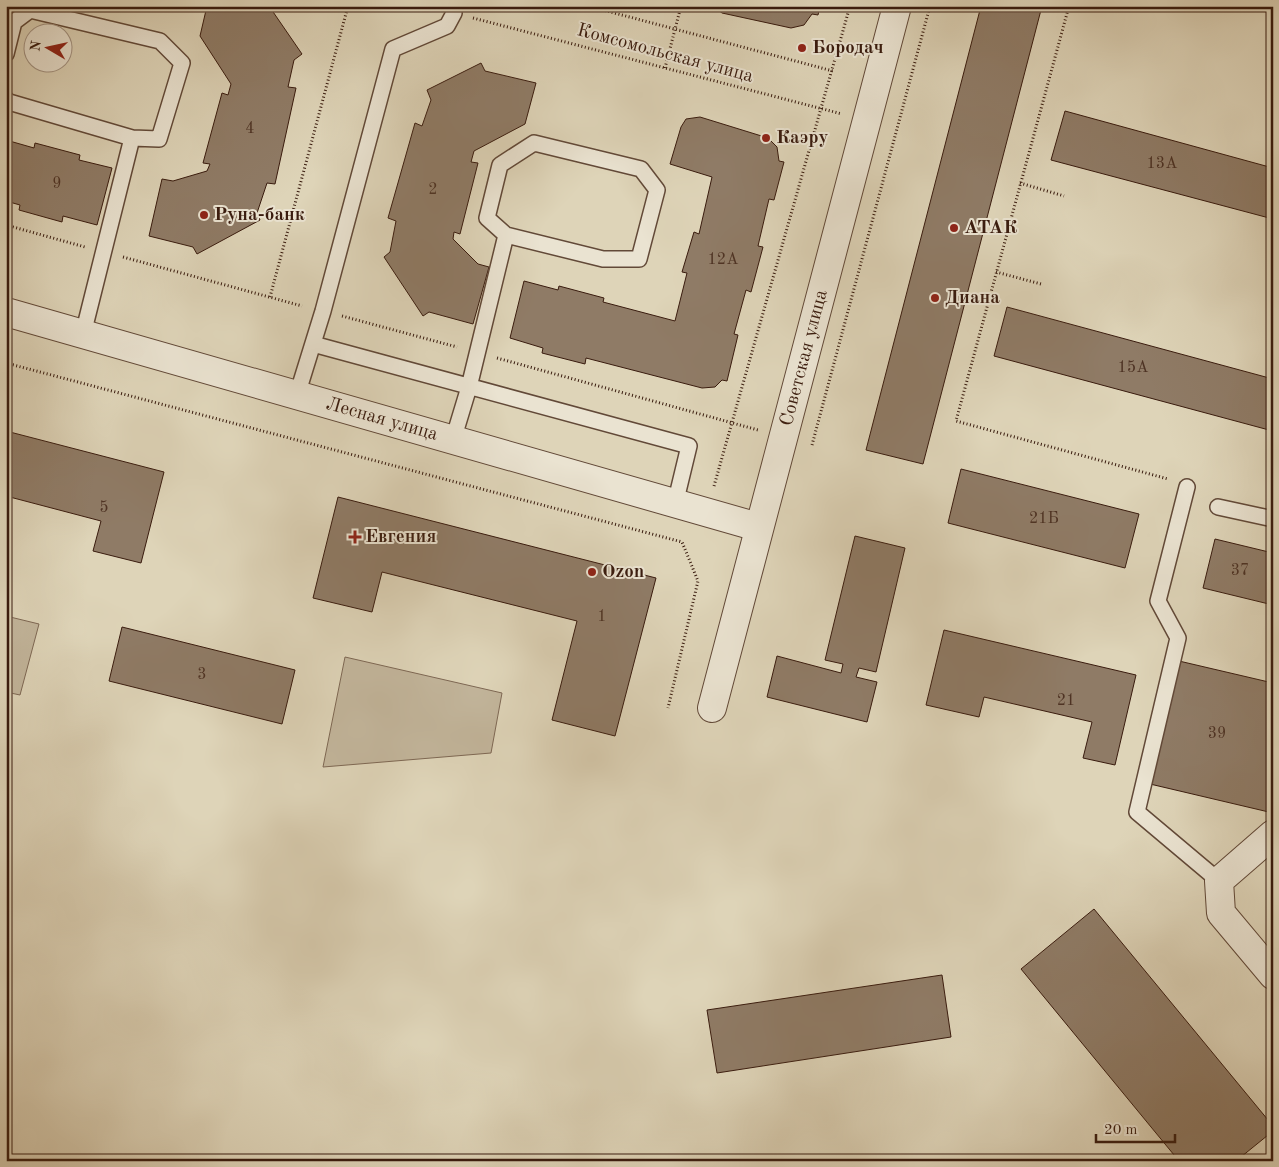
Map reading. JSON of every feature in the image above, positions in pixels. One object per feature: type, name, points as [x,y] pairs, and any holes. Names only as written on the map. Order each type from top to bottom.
[{"type":"street","name":"Советская улица","points":[[712,708],[758,527],[897,6]]},
{"type":"street","name":"Лесная улица","points":[[6,312],[758,527]]},
{"type":"street","points":[[1273,834],[1219,881],[1221,913],[1273,975]]},
{"type":"lane","points":[[6,54],[14,22],[30,10],[160,41],[182,63],[158,139],[132,138],[9,102],[6,99]]},
{"type":"lane","points":[[297,395],[323,311],[393,49],[446,26],[454,13]]},
{"type":"lane","points":[[84,334],[132,138]]},
{"type":"lane","points":[[534,143],[641,170],[657,190],[639,259],[603,259],[506,235],[487,218],[500,165],[534,143]]},
{"type":"lane","points":[[453,440],[478,353],[506,235]]},
{"type":"lane","points":[[313,344],[689,446],[675,504]]},
{"type":"lane","points":[[1187,488],[1158,601],[1178,638],[1137,812],[1219,881]]},
{"type":"lane","points":[[1218,507],[1273,519]]},
{"type":"path","points":[[270,297],[348,6]]},
{"type":"path","points":[[588,6],[833,71]]},
{"type":"path","points":[[665,68],[681,6]]},
{"type":"path","points":[[682,542],[706,513],[850,6]]},
{"type":"path","points":[[812,445],[930,6]]},
{"type":"path","points":[[1069,6],[956,421],[1177,481],[1187,488]]},
{"type":"path","name":"Комсомольская улица","points":[[454,13],[866,121]]},
{"type":"path","points":[[1020,183],[1064,196]]},
{"type":"path","points":[[6,226],[783,437]]},
{"type":"path","points":[[996,272],[1041,284]]},
{"type":"path","points":[[6,364],[682,542]]},
{"type":"path","points":[[668,708],[698,581],[682,542]]},
{"type":"shaded area","points":[[6,616],[39,624],[20,695],[6,692]]},
{"type":"shaded area","points":[[345,657],[502,693],[491,753],[323,767]]},
{"type":"building","points":[[207,6],[250,6],[260,9],[269,6],[302,54],[294,60],[288,87],[296,88],[275,184],[267,183],[257,213],[260,220],[197,254],[193,247],[149,236],[162,179],[173,181],[207,171],[210,164],[203,163],[222,93],[228,95],[231,84],[200,36]]},
{"type":"building","points":[[713,6],[820,6],[818,15],[812,14],[804,25],[791,28],[722,13]]},
{"type":"building","name":"АТАК","points":[[981,6],[1042,6],[923,464],[866,450]]},
{"type":"building","points":[[1247,6],[1273,6],[1273,13]]},
{"type":"building","points":[[481,63],[485,71],[536,83],[525,124],[474,151],[471,162],[478,163],[460,234],[454,232],[453,239],[478,264],[489,267],[473,324],[429,312],[423,316],[384,257],[390,252],[396,221],[388,218],[415,123],[422,126],[431,100],[427,90]]},
{"type":"building","points":[[1065,111],[1273,168],[1273,219],[1051,160]]},
{"type":"building","points":[[700,117],[768,138],[777,147],[779,161],[784,162],[774,200],[769,199],[758,246],[763,247],[751,292],[746,290],[734,334],[738,335],[727,381],[722,380],[715,387],[702,388],[586,358],[585,364],[542,353],[543,348],[510,338],[524,281],[558,290],[559,286],[604,298],[603,302],[675,321],[687,273],[682,272],[694,232],[699,234],[712,177],[670,164],[681,127],[686,119]]},
{"type":"building","points":[[6,140],[34,148],[35,143],[80,155],[79,160],[112,168],[97,225],[63,216],[62,222],[19,210],[20,205],[6,201]]},
{"type":"building","points":[[1007,307],[1273,379],[1273,418],[1269,430],[994,356]]},
{"type":"building","points":[[6,431],[164,472],[141,563],[93,551],[101,521],[6,496]]},
{"type":"building","points":[[961,469],[1139,514],[1125,568],[948,523]]},
{"type":"building","points":[[338,497],[656,578],[615,736],[552,720],[577,621],[382,572],[372,612],[313,598]]},
{"type":"building","points":[[855,536],[905,548],[876,672],[859,668],[856,677],[877,682],[867,722],[767,697],[777,656],[841,673],[843,664],[825,660]]},
{"type":"building","points":[[1215,539],[1273,553],[1273,605],[1203,588]]},
{"type":"building","points":[[122,627],[295,670],[282,724],[109,681]]},
{"type":"building","points":[[944,630],[1136,675],[1115,765],[1083,758],[1092,722],[984,697],[979,717],[926,705]]},
{"type":"building","points":[[1179,661],[1273,683],[1273,813],[1150,784]]},
{"type":"building","points":[[1094,909],[1273,1126],[1273,1131],[1236,1161],[1179,1161],[1021,969]]},
{"type":"building","points":[[942,975],[951,1037],[717,1073],[707,1010]]},
{"type":"place","name":"Бородач","points":[[802,48]]},
{"type":"place","name":"Каэру","points":[[766,138]]},
{"type":"place","name":"Руна-банк","points":[[204,215]]},
{"type":"place","name":"АТАК","points":[[954,228]]},
{"type":"place","name":"Диана","points":[[935,298]]},
{"type":"place","name":"Евгения","points":[[355,537]]},
{"type":"place","name":"Ozon","points":[[592,572]]}]
